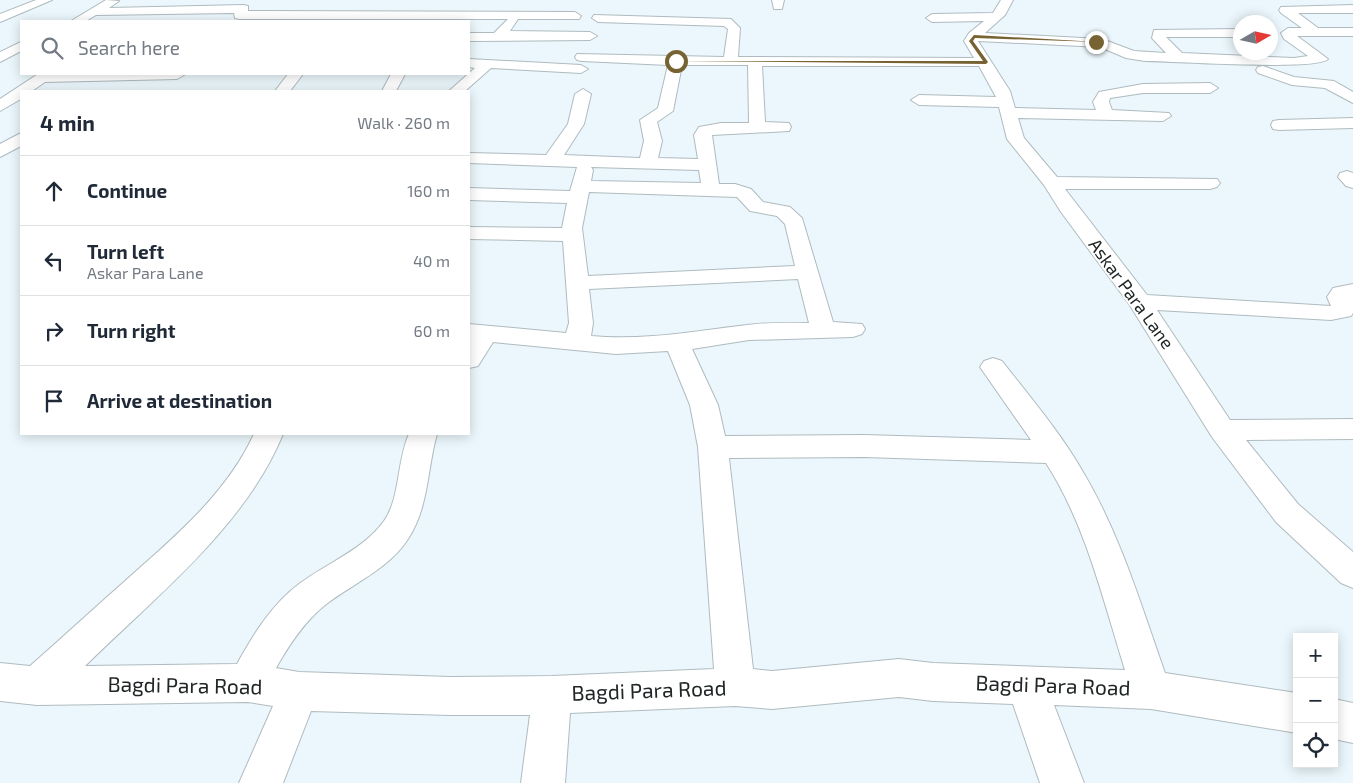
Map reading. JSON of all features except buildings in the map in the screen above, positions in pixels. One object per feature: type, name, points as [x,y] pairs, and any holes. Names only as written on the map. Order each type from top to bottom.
[{"type":"street","points":[[0,18],[46,0]]},
{"type":"street","points":[[79,20],[97,12],[114,0]]},
{"type":"street","points":[[202,11],[209,0]]},
{"type":"street","points":[[974,36],[995,17],[1002,14],[1007,0]]},
{"type":"street","points":[[1349,0],[1353,2]]},
{"type":"street","points":[[448,18],[449,10],[467,2]]},
{"type":"street","points":[[97,12],[202,11],[286,3]]},
{"type":"street","points":[[228,20],[247,7],[364,18],[448,18],[518,14],[576,16]]},
{"type":"street","points":[[580,65],[594,34],[602,7],[648,7]]},
{"type":"street","points":[[1313,30],[1285,10],[1353,9]]},
{"type":"street","points":[[162,20],[179,11]]},
{"type":"street","points":[[598,18],[674,13],[727,22],[734,28],[731,44],[731,61]]},
{"type":"street","points":[[501,35],[518,14]]},
{"type":"street","points":[[932,18],[995,17]]},
{"type":"street","points":[[1278,33],[1313,30],[1353,32]]},
{"type":"street","points":[[655,33],[734,33]]},
{"type":"street","points":[[1178,57],[1159,38],[1158,33],[1233,33]]},
{"type":"street","points":[[1246,60],[1294,62],[1321,60],[1286,33]]},
{"type":"street","points":[[470,37],[494,38],[501,35],[594,34]]},
{"type":"street","points":[[974,36],[1096,42],[1137,56],[1233,59]]},
{"type":"street","name":"Askar Para Lane","points":[[974,36],[971,41],[986,62],[1002,91],[1016,139],[1052,182],[1068,208],[1140,302],[1222,430],[1287,513],[1353,573]]},
{"type":"street","points":[[0,57],[20,47]]},
{"type":"street","points":[[470,63],[580,65],[637,55],[676,61],[986,62]]},
{"type":"street","points":[[1246,60],[1275,76],[1292,81],[1329,84],[1353,98]]},
{"type":"street","points":[[648,164],[653,141],[648,120],[665,111],[676,61]]},
{"type":"street","points":[[756,61],[757,128]]},
{"type":"street","points":[[457,90],[488,64]]},
{"type":"street","points":[[25,90],[45,76],[111,75]]},
{"type":"street","points":[[159,90],[176,75]]},
{"type":"street","points":[[283,90],[295,75]]},
{"type":"street","points":[[390,90],[397,75]]},
{"type":"street","points":[[1106,114],[1101,102],[1104,95],[1115,92],[1144,89],[1210,88]]},
{"type":"street","points":[[0,106],[20,93]]},
{"type":"street","points":[[553,160],[558,147],[576,124],[577,106],[583,94]]},
{"type":"street","points":[[920,100],[1006,108],[1163,116]]},
{"type":"street","points":[[1279,125],[1353,123]]},
{"type":"street","points":[[711,189],[703,135],[705,131],[721,128],[782,127]]},
{"type":"street","points":[[0,133],[20,129]]},
{"type":"street","points":[[0,152],[20,139]]},
{"type":"street","points":[[470,158],[708,166]]},
{"type":"street","points":[[470,190],[488,158]]},
{"type":"street","points":[[577,343],[581,323],[573,235],[579,192],[586,161]]},
{"type":"street","points":[[1052,182],[1210,183]]},
{"type":"street","points":[[470,192],[711,189],[744,192],[757,207],[783,211],[791,216],[795,222],[823,330]]},
{"type":"street","points":[[470,233],[573,235]]},
{"type":"street","points":[[578,283],[807,272]]},
{"type":"street","points":[[1140,302],[1331,313],[1342,311],[1343,305],[1339,297],[1341,293],[1353,291]]},
{"type":"street","points":[[470,357],[478,332],[616,346],[677,343],[750,332],[852,329]]},
{"type":"street","points":[[677,343],[704,405],[713,447],[735,687]]},
{"type":"street","points":[[993,367],[1054,452],[1080,494],[1099,536],[1151,690]]},
{"type":"street","points":[[1222,430],[1353,429]]},
{"type":"street","points":[[18,684],[174,556],[243,482],[262,452],[268,435]]},
{"type":"street","points":[[248,683],[264,652],[293,614],[310,596],[377,552],[397,530],[406,509],[416,447],[422,435]]},
{"type":"street","points":[[713,447],[864,446],[1054,452]]},
{"type":"street","name":"Bagdi Para Road","points":[[18,684],[248,683],[299,691],[450,696],[552,695],[735,687],[772,690],[898,678],[933,682],[1151,690],[1293,712]]},
{"type":"street","points":[[1026,685],[1062,783]]},
{"type":"street","points":[[261,783],[299,691]]},
{"type":"street","points":[[543,783],[552,695]]},
{"type":"street","points":[[1338,721],[1353,723]]},
{"type":"route","points":[[676,61],[986,62],[971,41],[974,36],[1065,42],[1096,42]]}]
